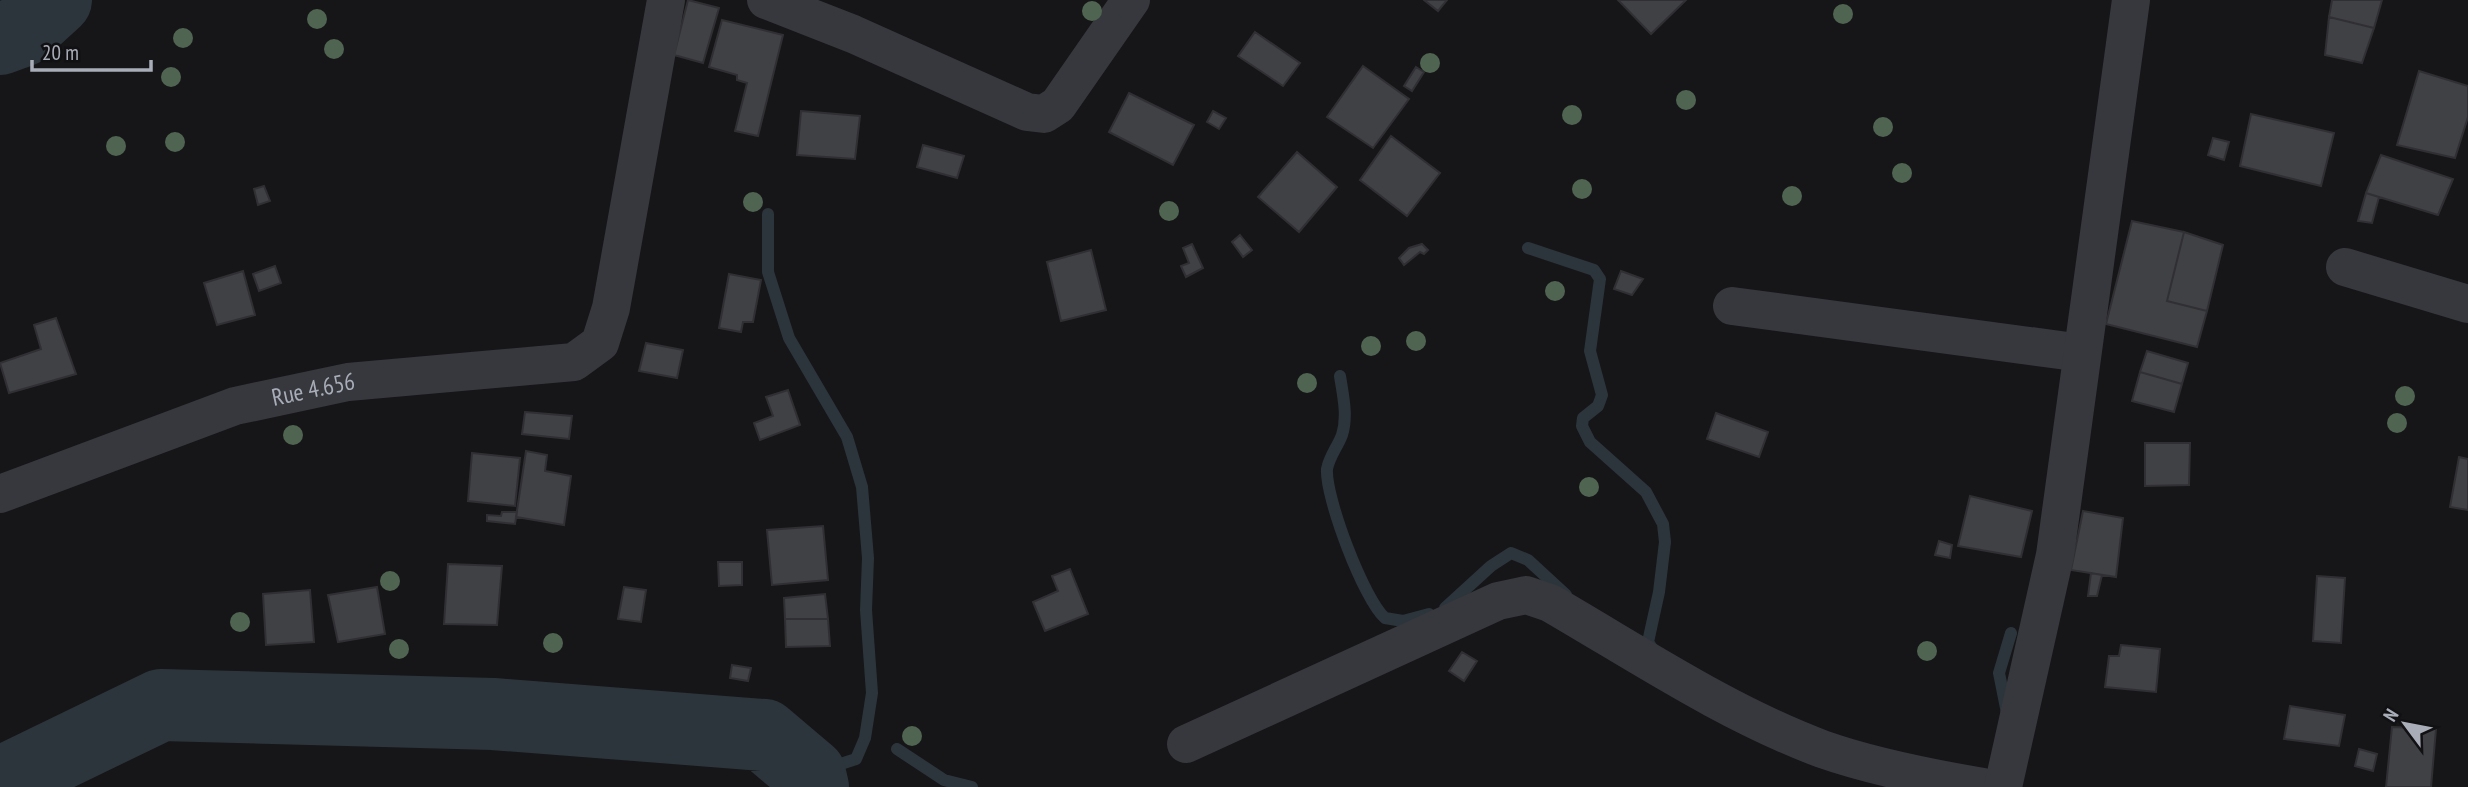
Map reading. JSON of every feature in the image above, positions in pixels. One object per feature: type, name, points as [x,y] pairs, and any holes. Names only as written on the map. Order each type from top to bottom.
[{"type":"street","name":"Rue 4.656","points":[[0,494],[235,406],[348,382],[574,362],[600,343],[611,308],[666,0]]},
{"type":"street","points":[[766,0],[853,34],[1027,112],[1044,114],[1058,104],[1130,0]]},
{"type":"street","points":[[2003,787],[2054,555],[2131,0]]},
{"type":"street","points":[[2345,267],[2468,304]]},
{"type":"street","points":[[1732,306],[2082,353]]},
{"type":"street","points":[[1186,744],[1498,601],[1526,594],[1550,603],[1750,717],[1824,749],[1936,779],[1983,787]]},
{"type":"building","points":[[688,0],[719,8],[703,63],[674,55]]},
{"type":"building","points":[[1424,0],[1447,0],[1438,11]]},
{"type":"building","points":[[1618,0],[1686,0],[1651,34]]},
{"type":"building","points":[[2332,0],[2382,0],[2374,28],[2329,17]]},
{"type":"building","points":[[2329,17],[2374,28],[2362,63],[2325,55]]},
{"type":"building","points":[[722,20],[783,35],[758,136],[735,131],[747,83],[737,80],[737,75],[709,67]]},
{"type":"building","points":[[1255,32],[1300,63],[1283,86],[1238,56]]},
{"type":"building","points":[[1363,66],[1409,99],[1373,148],[1327,117]]},
{"type":"building","points":[[1416,67],[1424,72],[1412,91],[1404,86]]},
{"type":"building","points":[[2419,71],[2468,86],[2468,117],[2455,158],[2397,145]]},
{"type":"building","points":[[1129,93],[1194,125],[1173,165],[1109,132]]},
{"type":"building","points":[[801,111],[860,116],[855,159],[797,155]]},
{"type":"building","points":[[1213,111],[1226,118],[1219,129],[1207,122]]},
{"type":"building","points":[[2251,114],[2334,133],[2321,186],[2240,166]]},
{"type":"building","points":[[1391,136],[1440,173],[1407,216],[1360,180]]},
{"type":"building","points":[[2213,138],[2229,142],[2224,160],[2208,155]]},
{"type":"building","points":[[923,145],[964,156],[957,178],[917,167]]},
{"type":"building","points":[[1297,152],[1337,187],[1299,232],[1258,197]]},
{"type":"building","points":[[2381,155],[2453,179],[2438,215],[2366,193]]},
{"type":"building","points":[[264,186],[270,201],[258,205],[254,189]]},
{"type":"building","points":[[2366,193],[2379,197],[2372,223],[2358,221]]},
{"type":"building","points":[[2132,221],[2184,232],[2167,301],[2207,311],[2197,347],[2106,324]]},
{"type":"building","points":[[2184,232],[2223,245],[2207,311],[2167,301]]},
{"type":"building","points":[[1240,235],[1252,250],[1243,257],[1232,242]]},
{"type":"building","points":[[1192,244],[1203,268],[1186,277],[1181,266],[1189,263],[1183,248]]},
{"type":"building","points":[[1422,244],[1428,250],[1424,254],[1420,252],[1404,265],[1399,258],[1409,248]]},
{"type":"building","points":[[1091,250],[1106,310],[1061,321],[1047,262]]},
{"type":"building","points":[[275,266],[281,283],[259,291],[253,274]]},
{"type":"building","points":[[243,271],[255,315],[217,325],[204,283]]},
{"type":"building","points":[[1621,271],[1643,279],[1632,295],[1614,289]]},
{"type":"building","points":[[729,274],[761,280],[753,322],[743,322],[741,332],[719,328]]},
{"type":"building","points":[[56,318],[76,374],[9,393],[0,363],[41,349],[34,325]]},
{"type":"building","points":[[646,343],[683,350],[677,378],[639,371]]},
{"type":"building","points":[[2147,351],[2188,363],[2182,384],[2140,372]]},
{"type":"building","points":[[2140,372],[2182,384],[2174,412],[2132,401]]},
{"type":"building","points":[[788,390],[800,425],[760,440],[754,423],[773,416],[766,397]]},
{"type":"building","points":[[525,412],[572,416],[569,439],[522,434]]},
{"type":"building","points":[[1716,413],[1768,432],[1759,457],[1707,439]]},
{"type":"building","points":[[2145,443],[2190,443],[2189,485],[2145,486]]},
{"type":"building","points":[[526,451],[547,455],[545,471],[571,476],[564,525],[516,517]]},
{"type":"building","points":[[472,453],[520,458],[515,506],[468,501]]},
{"type":"building","points":[[2459,457],[2468,459],[2468,510],[2450,507]]},
{"type":"building","points":[[1970,496],[2032,511],[2021,557],[1958,546]]},
{"type":"building","points":[[2083,511],[2123,518],[2116,577],[2071,570]]},
{"type":"building","points":[[502,512],[517,512],[515,524],[487,521],[487,515],[501,516]]},
{"type":"building","points":[[823,526],[828,580],[772,585],[767,530]]},
{"type":"building","points":[[1939,541],[1952,545],[1950,558],[1935,555]]},
{"type":"building","points":[[718,562],[742,562],[742,585],[719,586]]},
{"type":"building","points":[[448,564],[502,566],[497,625],[444,624]]},
{"type":"building","points":[[1070,569],[1088,614],[1045,631],[1033,602],[1058,591],[1052,576]]},
{"type":"building","points":[[2091,573],[2102,575],[2097,596],[2088,596]]},
{"type":"building","points":[[2317,576],[2345,578],[2341,643],[2313,641]]},
{"type":"building","points":[[377,587],[385,634],[338,642],[328,595]]},
{"type":"building","points":[[624,587],[646,590],[641,622],[618,619]]},
{"type":"building","points":[[310,590],[314,642],[266,645],[263,594]]},
{"type":"building","points":[[825,594],[828,619],[785,619],[784,598]]},
{"type":"building","points":[[785,619],[828,619],[830,646],[786,647]]},
{"type":"building","points":[[2121,645],[2160,649],[2156,692],[2105,687],[2109,656],[2119,656]]},
{"type":"building","points":[[1462,652],[1477,661],[1464,681],[1449,671]]},
{"type":"building","points":[[732,665],[751,668],[748,681],[730,678]]},
{"type":"building","points":[[2290,706],[2345,715],[2339,746],[2284,739]]},
{"type":"building","points":[[2392,727],[2436,729],[2431,787],[2386,787]]},
{"type":"building","points":[[2359,749],[2377,754],[2373,771],[2355,766]]},
{"type":"waterway","points":[[0,39],[22,31],[56,0]]},
{"type":"waterway","points":[[768,214],[768,272],[789,338],[847,437],[862,487],[868,558],[866,610],[872,693],[865,738],[856,759],[810,774]]},
{"type":"waterway","points":[[1528,248],[1594,270],[1600,279],[1590,351],[1602,395],[1598,406],[1583,418],[1582,426],[1590,442],[1646,492],[1663,524],[1665,542],[1659,592],[1648,642],[1655,653]]},
{"type":"waterway","points":[[1340,376],[1345,421],[1342,435],[1327,469],[1332,502],[1347,547],[1376,608],[1385,618],[1403,621],[1429,614]]},
{"type":"waterway","points":[[1445,608],[1491,566],[1511,553],[1528,560],[1566,595]]},
{"type":"waterway","points":[[2007,713],[1999,673],[2011,633]]},
{"type":"waterway","points":[[0,783],[161,705],[493,714],[764,735],[810,774],[813,787]]},
{"type":"waterway","points":[[897,749],[944,780],[972,787]]}]
